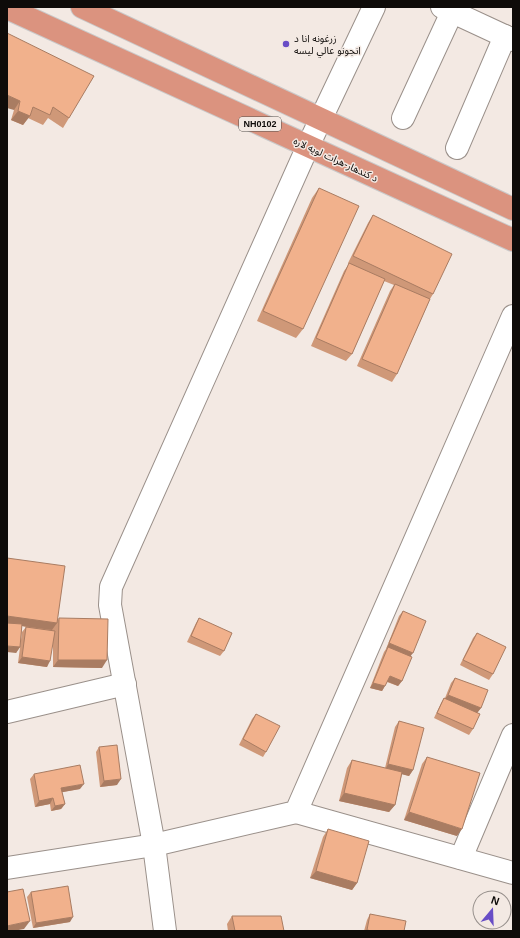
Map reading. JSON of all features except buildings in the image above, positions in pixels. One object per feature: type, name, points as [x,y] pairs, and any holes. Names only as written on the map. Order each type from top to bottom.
[{"type":"highway","points":[[82,7],[513,209]]},
{"type":"highway","name":"د کندهار-هرات لويه لاره","points":[[7,8],[513,240]]},
{"type":"street","points":[[164,931],[154,844],[110,605],[111,587],[308,146],[374,7]]},
{"type":"street","points":[[403,118],[447,9],[509,38],[457,148]]},
{"type":"street","points":[[296,812],[513,316]]},
{"type":"street","points":[[7,712],[125,684]]},
{"type":"street","points":[[461,858],[513,735]]},
{"type":"street","points":[[7,868],[154,844],[296,812],[513,873]]},
{"type":"place","name":"زرغونه انا د انجونو عالي لیسه","points":[[286,44]]}]
